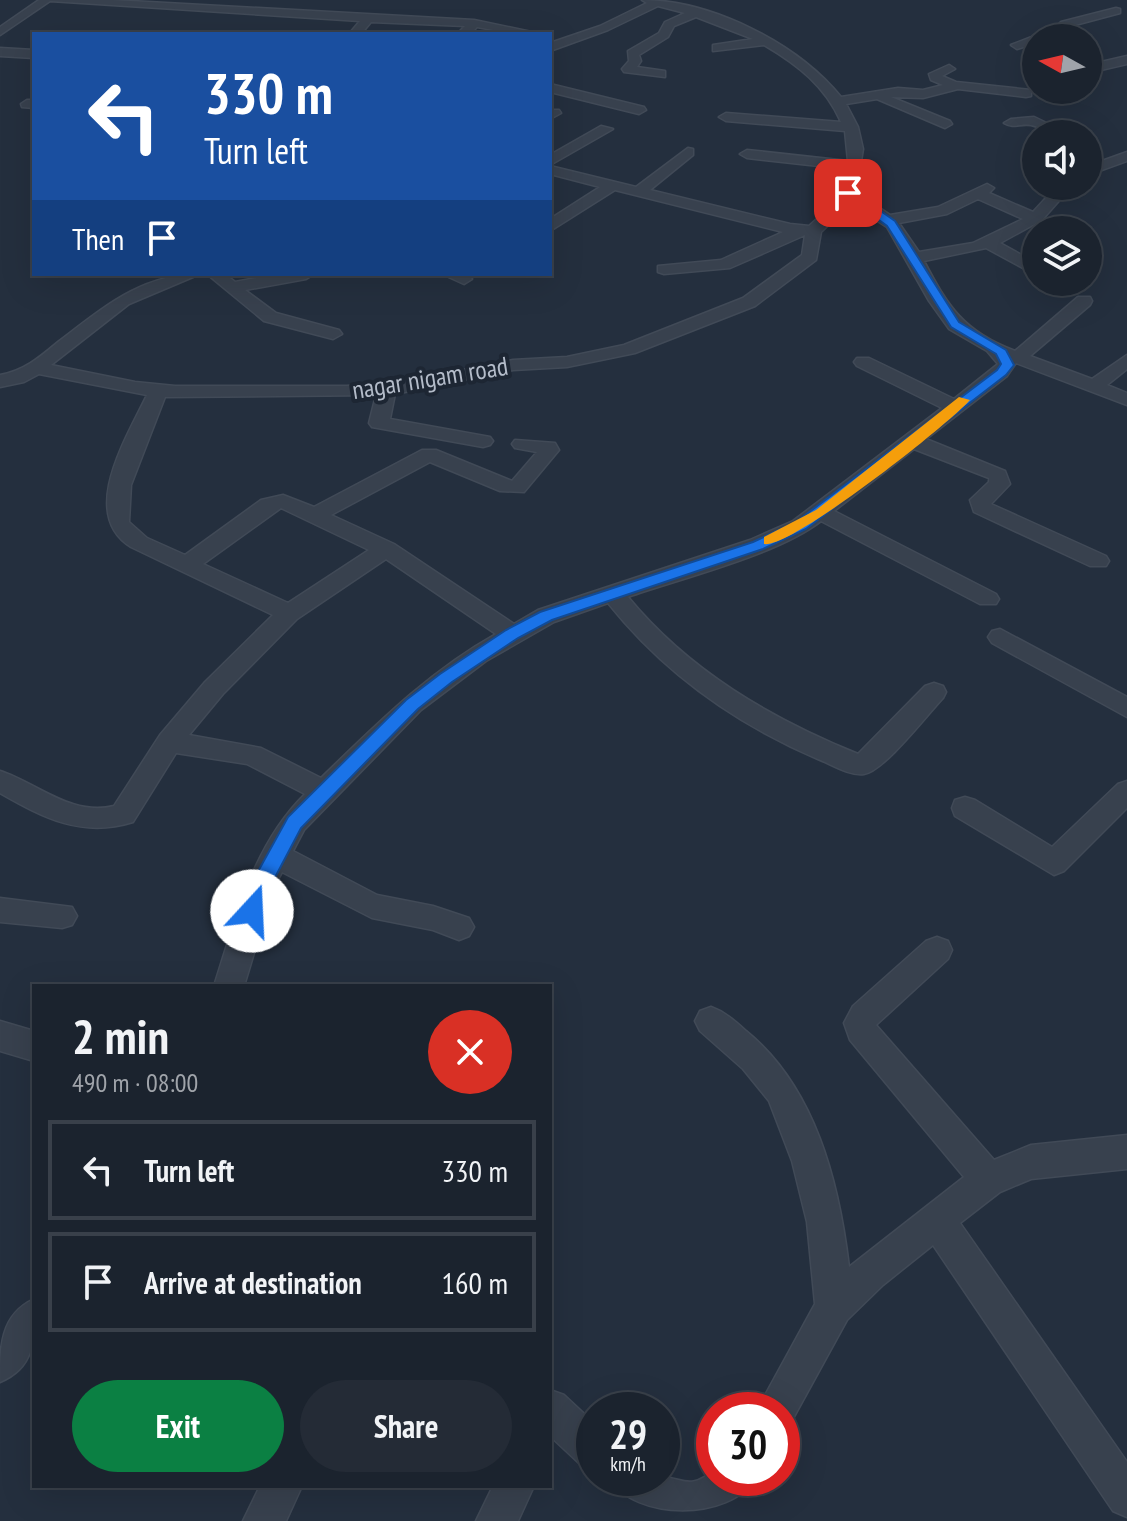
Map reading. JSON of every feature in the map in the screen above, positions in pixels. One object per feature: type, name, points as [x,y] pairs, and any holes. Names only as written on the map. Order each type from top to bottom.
[{"type":"street","points":[[0,23],[46,0]]},
{"type":"street","points":[[55,0],[176,3],[260,12],[474,23],[524,32]]},
{"type":"street","points":[[260,12],[271,0]]},
{"type":"street","points":[[1090,0],[1122,12]]},
{"type":"street","points":[[552,44],[604,28],[653,1],[743,28],[790,56],[838,101],[851,127],[856,156],[848,190],[850,197],[887,220],[915,257],[955,325],[1010,355],[1127,399]]},
{"type":"street","points":[[0,32],[21,11]]},
{"type":"street","points":[[661,74],[628,69],[635,61],[631,56],[664,35],[669,24],[697,12]]},
{"type":"street","points":[[1017,45],[1041,37],[1078,32],[1065,24],[1122,12]]},
{"type":"street","points":[[357,32],[368,18]]},
{"type":"street","points":[[465,32],[474,23]]},
{"type":"street","points":[[717,48],[765,41]]},
{"type":"street","points":[[0,52],[32,54]]},
{"type":"street","points":[[1102,66],[1126,61]]},
{"type":"street","points":[[949,69],[935,77],[957,85],[1022,93]]},
{"type":"street","points":[[838,101],[898,92],[923,94],[957,85]]},
{"type":"street","points":[[552,88],[639,110]]},
{"type":"street","points":[[876,95],[945,124]]},
{"type":"street","points":[[726,117],[851,127]]},
{"type":"street","points":[[1011,123],[1022,122]]},
{"type":"street","points":[[552,160],[606,129]]},
{"type":"street","points":[[640,191],[688,152]]},
{"type":"street","points":[[747,154],[855,166]]},
{"type":"street","points":[[1102,164],[1127,156]]},
{"type":"street","points":[[552,170],[805,231]]},
{"type":"street","points":[[552,225],[613,185]]},
{"type":"street","points":[[887,220],[942,211],[982,190],[1030,216]]},
{"type":"street","name":"nagar nigam road","points":[[37,368],[158,391],[320,393],[387,389],[513,365],[567,362],[617,352],[658,339],[759,296],[810,257],[805,231],[850,197]]},
{"type":"street","points":[[1037,216],[1057,200]]},
{"type":"street","points":[[915,257],[951,254],[988,243],[1022,225]]},
{"type":"street","points":[[664,269],[724,265],[805,231]]},
{"type":"street","points":[[988,243],[1022,262]]},
{"type":"street","points":[[0,381],[17,378],[37,368],[123,300],[187,276]]},
{"type":"street","points":[[218,276],[270,317],[333,334]]},
{"type":"street","points":[[232,287],[295,276]]},
{"type":"street","points":[[230,984],[260,886],[294,822],[412,704],[512,634],[546,616],[758,545],[821,513],[910,440],[1001,372],[1010,355],[1084,301]]},
{"type":"street","points":[[1094,387],[1127,360]]},
{"type":"street","points":[[863,362],[955,407]]},
{"type":"street","points":[[387,389],[379,423],[483,441]]},
{"type":"street","points":[[158,391],[127,460],[117,518],[124,533],[289,613]]},
{"type":"street","points":[[910,440],[998,475],[1000,484],[980,500],[981,507],[1098,561]]},
{"type":"street","points":[[316,515],[429,454],[507,487],[517,488],[549,450],[548,447],[522,444]]},
{"type":"street","points":[[187,565],[274,502],[289,503],[386,549],[512,634]]},
{"type":"street","points":[[821,513],[988,599]]},
{"type":"street","points":[[0,781],[59,810],[102,820],[123,814],[169,742],[214,688],[289,613],[386,549]]},
{"type":"street","points":[[613,594],[630,617],[702,681],[766,723],[856,764],[864,764],[870,759],[934,692]]},
{"type":"street","points":[[1000,637],[1127,708]]},
{"type":"street","points":[[169,742],[252,755],[322,791]]},
{"type":"street","points":[[965,808],[1054,863],[1127,791]]},
{"type":"street","points":[[275,855],[372,906],[433,918],[459,927]]},
{"type":"street","points":[[0,910],[62,916]]},
{"type":"street","points":[[937,950],[864,1016],[860,1023],[861,1030],[988,1180]]},
{"type":"street","points":[[711,1021],[777,1084],[797,1125],[818,1182],[828,1227],[834,1307]]},
{"type":"street","points":[[0,1036],[32,1045]]},
{"type":"street","points":[[786,1392],[834,1307],[870,1272],[988,1180],[1031,1162],[1127,1152]]},
{"type":"street","points":[[937,1220],[1127,1497]]},
{"type":"street","points":[[0,1363],[32,1321]]},
{"type":"street","points":[[552,1413],[576,1434]]},
{"type":"street","points":[[264,1521],[281,1488]]},
{"type":"street","points":[[497,1521],[513,1488]]},
{"type":"street","points":[[653,1496],[685,1505],[718,1496]]},
{"type":"slow traffic","points":[[770,540],[821,513],[964,400]]},
{"type":"route","points":[[252,911],[260,886],[294,822],[412,704],[446,678],[478,655],[546,616],[758,545],[801,526],[1007,365],[1002,352],[964,333],[955,325],[915,257],[891,224],[848,193]]}]
